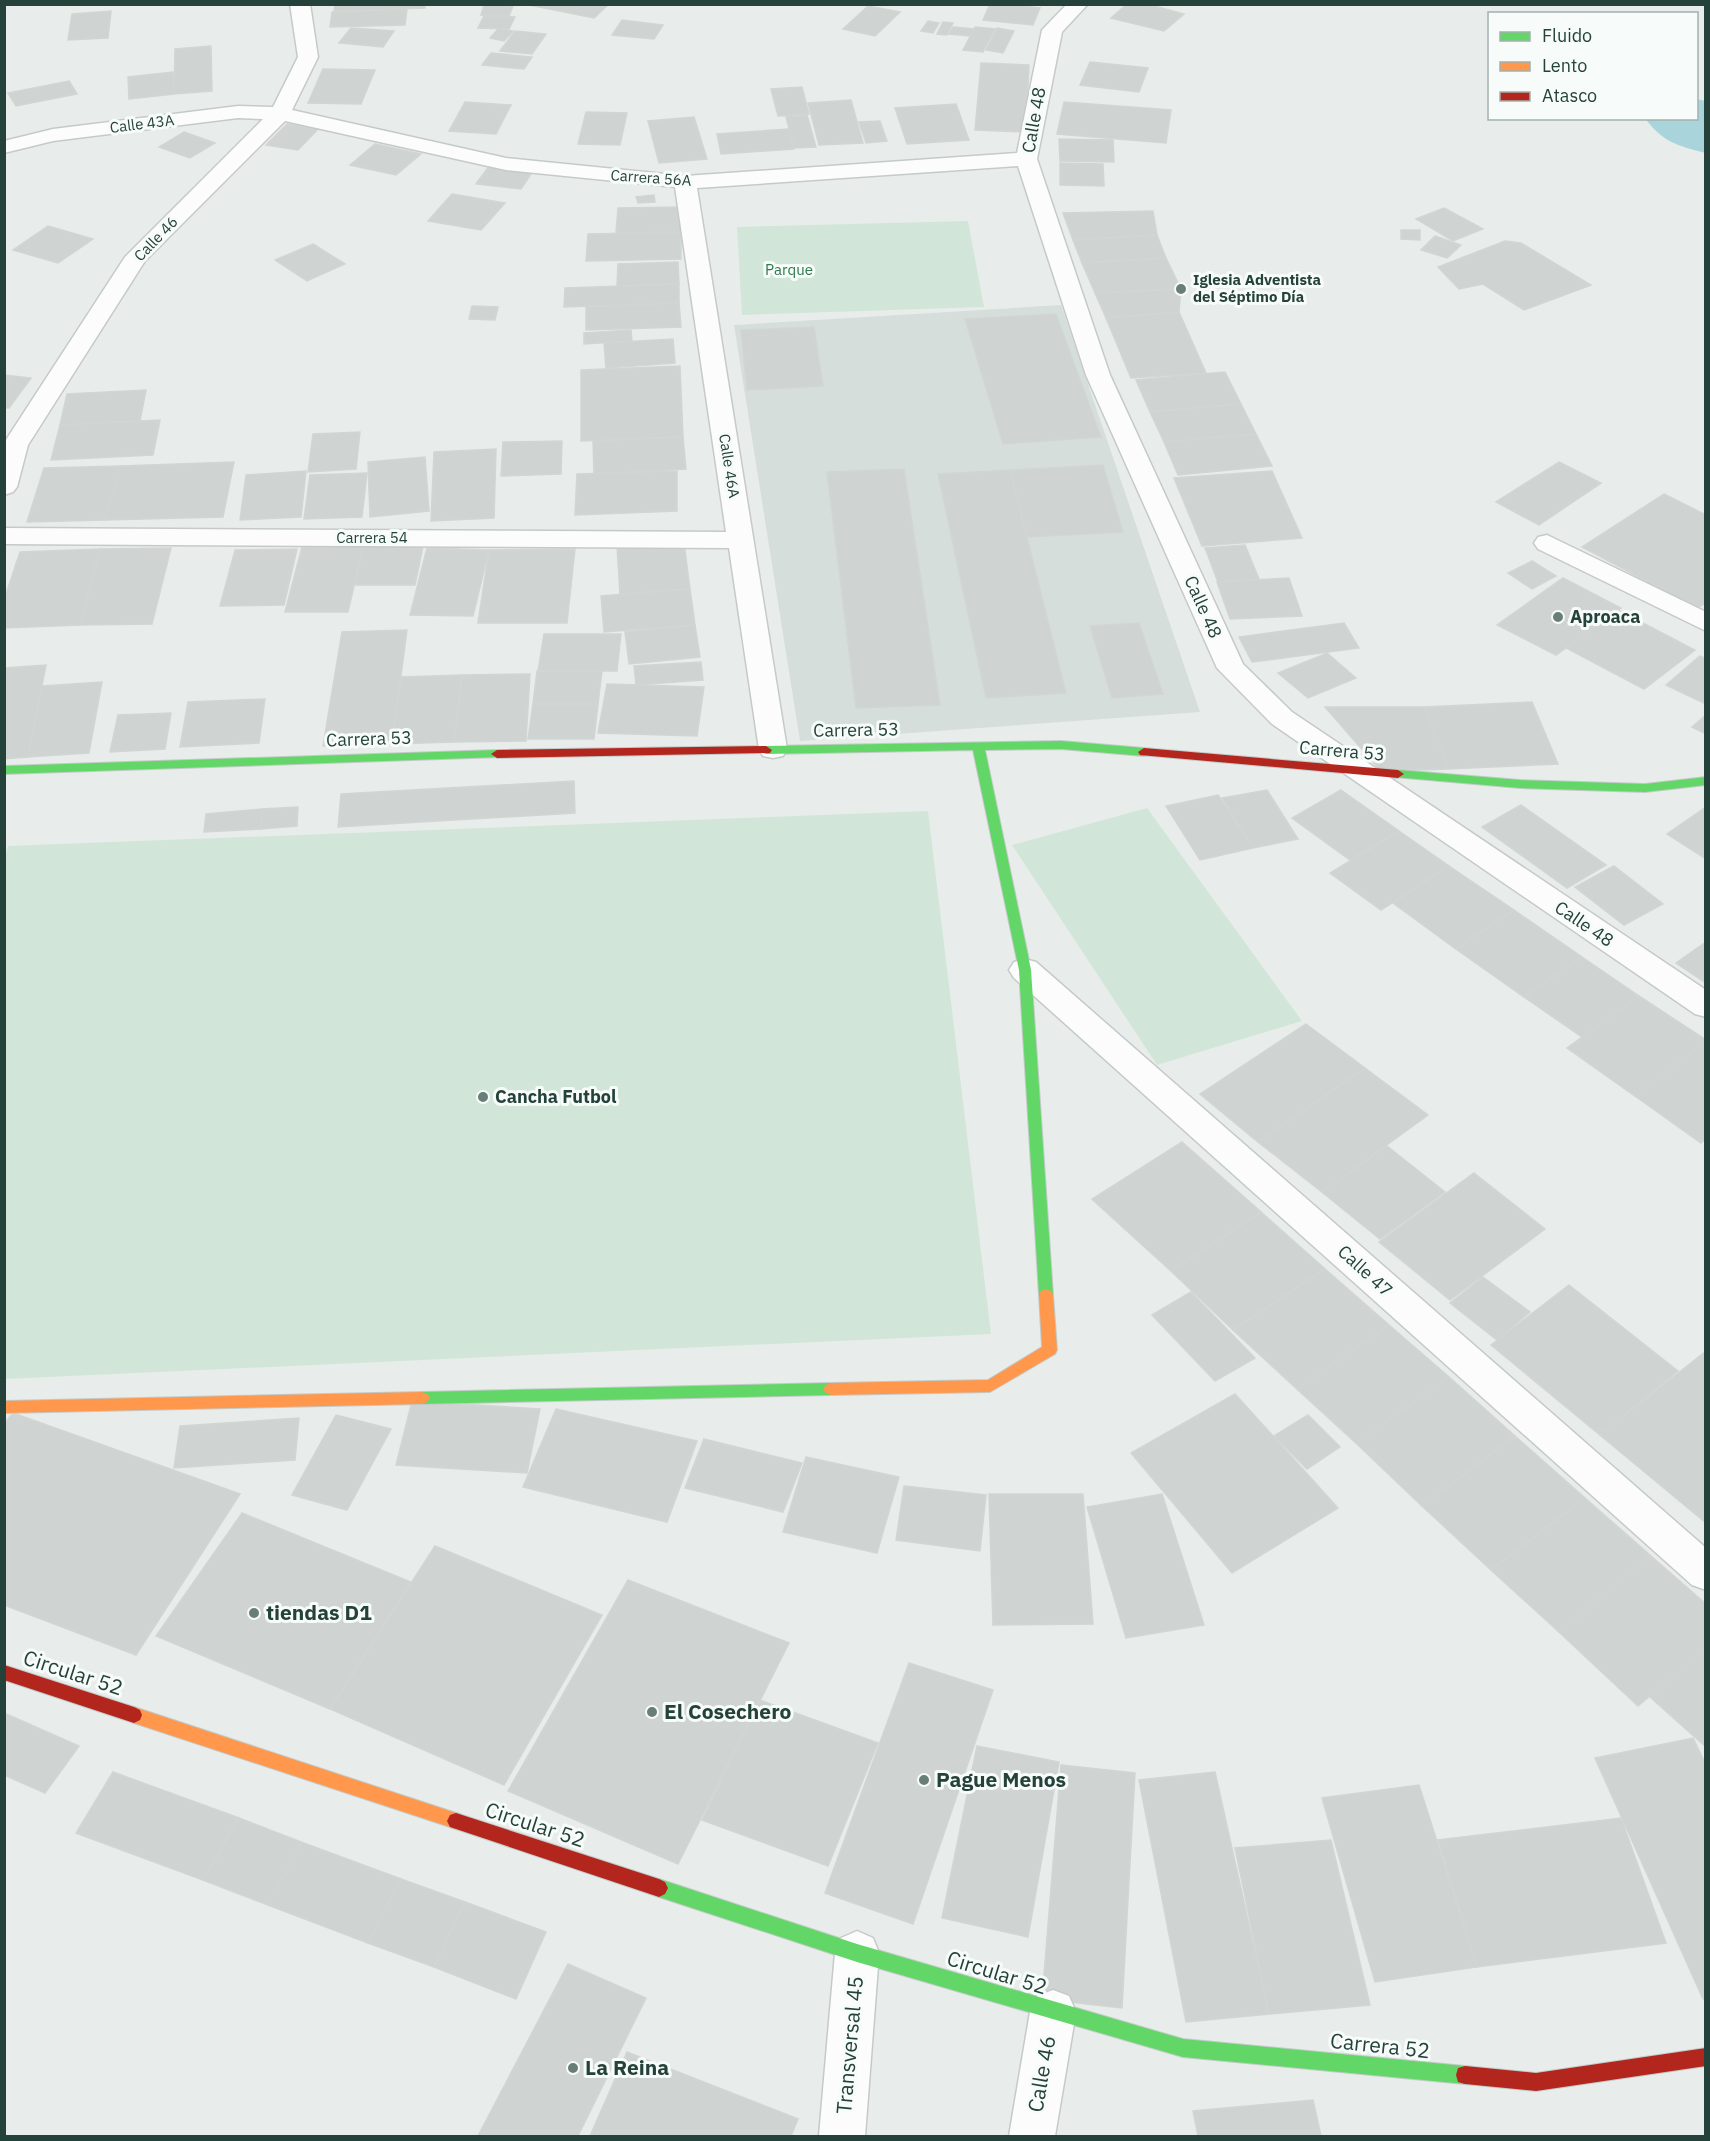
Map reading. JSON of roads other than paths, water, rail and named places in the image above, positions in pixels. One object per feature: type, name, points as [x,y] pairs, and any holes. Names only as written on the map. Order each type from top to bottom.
[{"type":"street","name":"Calle 46","points":[[4,487],[10,443],[136,257],[280,114],[308,57],[300,4]]},
{"type":"street","name":"Calle 48","points":[[1079,4],[1052,30],[1026,159],[1098,375],[1231,668],[1282,718],[1706,1006]]},
{"type":"street","name":"Calle 43A","points":[[4,147],[52,135],[238,112],[280,114]]},
{"type":"street","name":"Carrera 56A","points":[[280,114],[506,164],[685,182],[1026,159]]},
{"type":"street","name":"Calle 46A","points":[[685,182],[773,749]]},
{"type":"street","name":"Carrera 54","points":[[4,536],[740,540]]},
{"type":"street","points":[[1547,543],[1706,623]]},
{"type":"street","name":"Carrera 53","points":[[4,770],[400,756],[1061,745],[1520,784],[1645,788],[1706,781]]},
{"type":"street","points":[[4,1407],[990,1386],[1050,1350],[1025,970],[978,746]]},
{"type":"street","name":"Calle 47","points":[[1025,970],[1706,1573]]},
{"type":"street","name":"Circular 52","points":[[4,1672],[857,1953],[1053,2012]]},
{"type":"street","name":"Transversal 45","points":[[842,2136],[857,1953]]},
{"type":"street","name":"Calle 46","points":[[1032,2136],[1053,2012]]},
{"type":"street","name":"Carrera 52","points":[[1053,2012],[1183,2048],[1536,2082],[1706,2057]]},
{"type":"waterway","points":[[1687,120],[1706,130]]},
{"type":"place","name":"Iglesia Adventista del Séptimo Día","points":[[1181,289]]},
{"type":"place","name":"Aproaca","points":[[1558,617]]},
{"type":"place","name":"Cancha Futbol","points":[[483,1097]]},
{"type":"place","name":"tiendas D1","points":[[254,1613]]},
{"type":"place","name":"El Cosechero","points":[[652,1712]]},
{"type":"place","name":"Pague Menos","points":[[924,1780]]},
{"type":"place","name":"La Reina","points":[[573,2068]]},
{"type":"park label","name":"Parque","points":[[789,270]]}]
